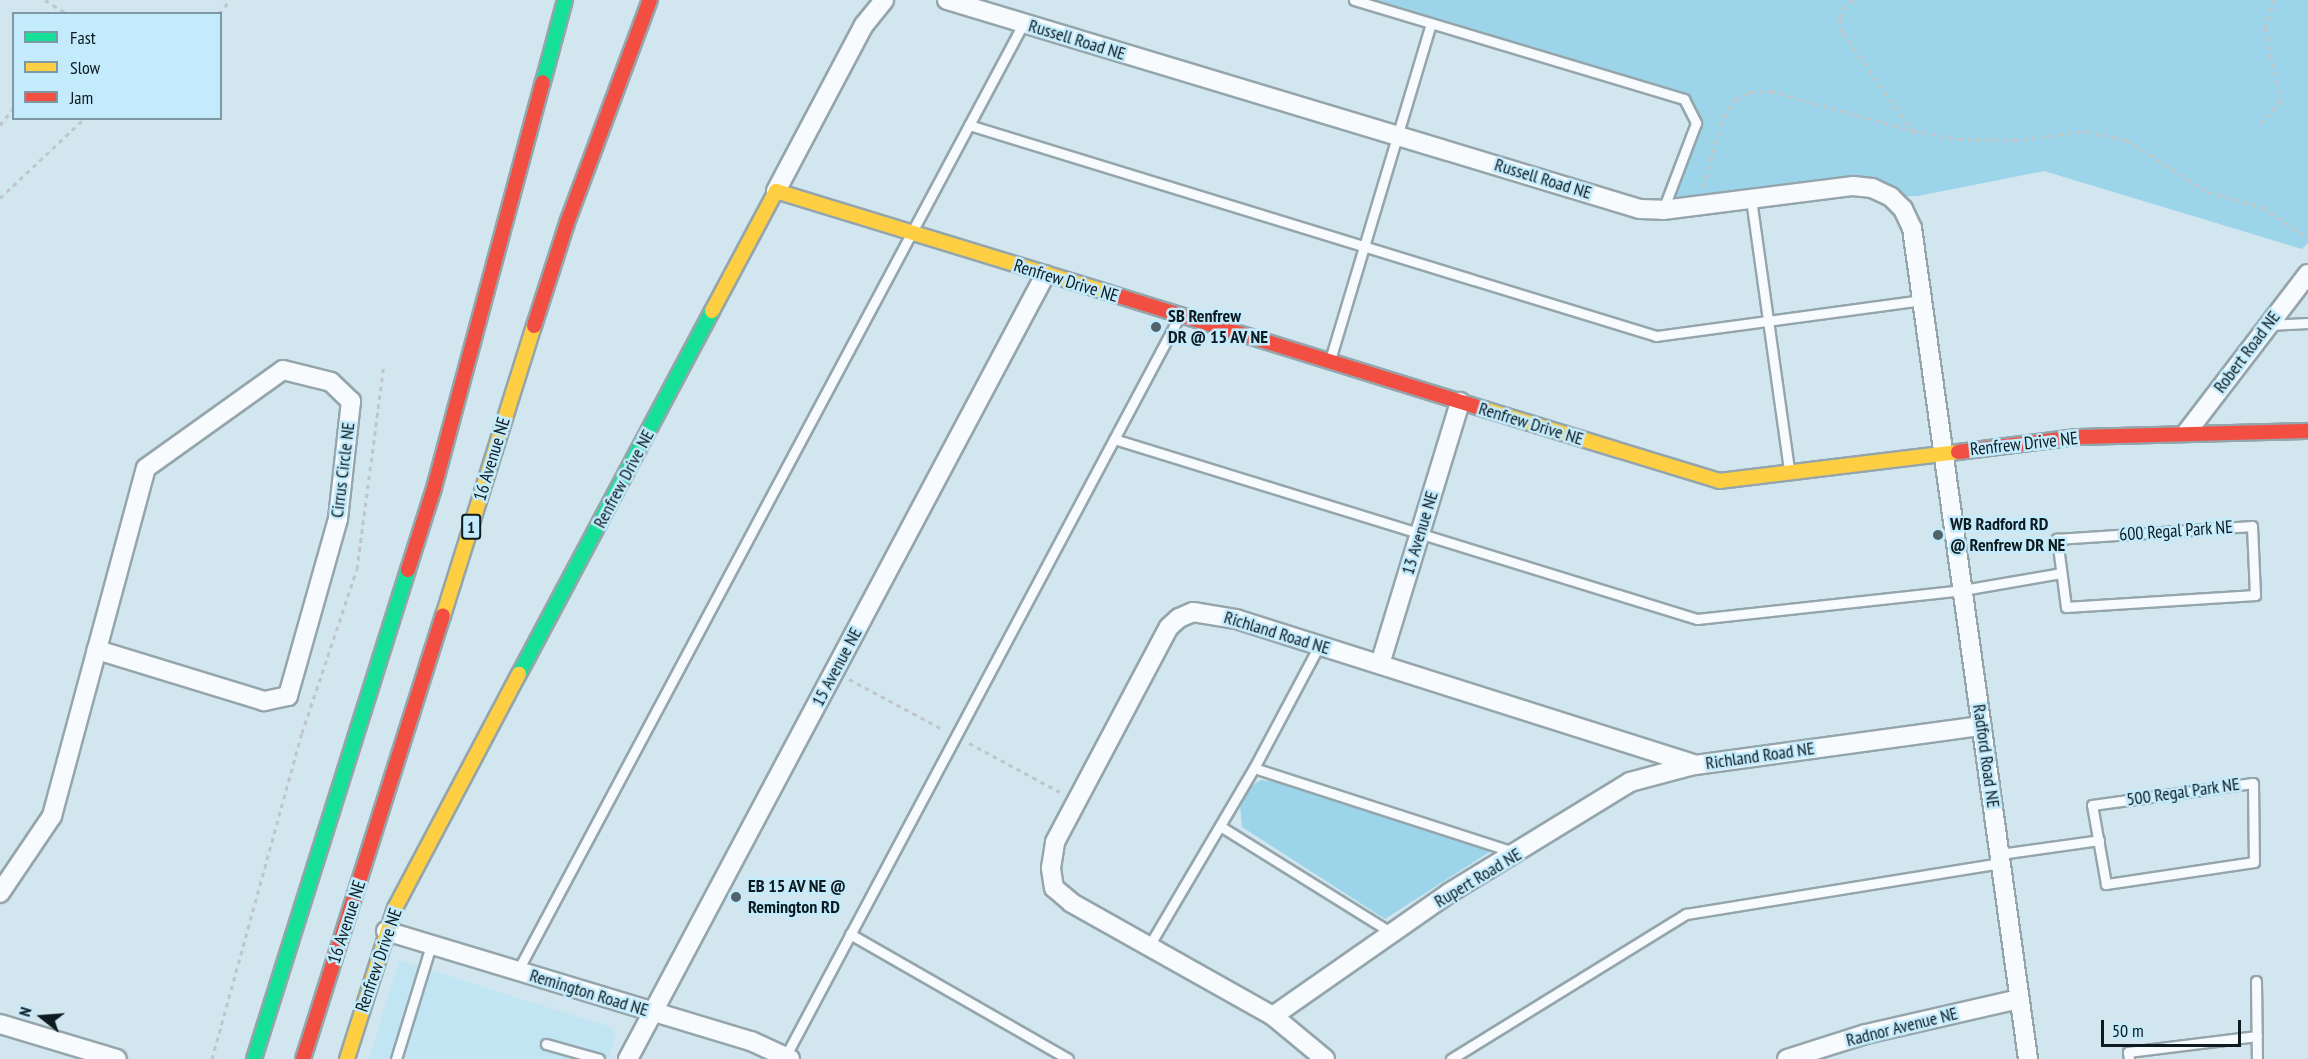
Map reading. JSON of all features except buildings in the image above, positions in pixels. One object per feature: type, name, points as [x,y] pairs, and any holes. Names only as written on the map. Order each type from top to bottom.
[{"type":"main road","points":[[255,1059],[434,488],[565,0]]},
{"type":"main road","name":"16 Avenue NE","points":[[303,1059],[567,223],[650,0]]},
{"type":"main road","name":"Renfrew Drive NE","points":[[347,1059],[386,931],[776,191],[1698,476],[1737,481],[2077,437],[2187,432],[2308,431]]},
{"type":"street","name":"Russell Road NE","points":[[947,0],[1640,209],[1663,210],[1853,186],[1881,191],[1903,209],[1912,228],[1943,453]]},
{"type":"street","points":[[776,191],[875,4]]},
{"type":"street","name":"Robert Road NE","points":[[2187,432],[2308,274]]},
{"type":"street","name":"15 Avenue NE","points":[[628,1059],[1046,275]]},
{"type":"street","name":"Cirrus Circle NE","points":[[0,893],[52,816],[146,468],[283,370],[331,382],[351,401],[338,519],[288,696],[264,701],[97,650]]},
{"type":"street","name":"13 Avenue NE","points":[[1380,664],[1460,402]]},
{"type":"street","name":"Radford Road NE","points":[[1943,453],[2028,1059]]},
{"type":"street","name":"Richland Road NE","points":[[1325,1059],[1273,1016],[1072,903],[1054,888],[1051,868],[1055,842],[1169,627],[1179,618],[1192,612],[1209,613],[1380,664],[1695,765],[1981,726]]},
{"type":"street","name":"Rupert Road NE","points":[[1273,1016],[1449,893],[1519,854],[1630,782],[1695,765]]},
{"type":"street","name":"Remington Road NE","points":[[386,931],[751,1041],[786,1058]]},
{"type":"street","name":"Radnor Avenue NE","points":[[1787,1059],[1866,1034],[2019,999]]},
{"type":"street","points":[[0,1024],[117,1059]]},
{"type":"lane","points":[[1354,0],[1684,99],[1696,123],[1663,210]]},
{"type":"lane","points":[[517,972],[1023,24]]},
{"type":"lane","points":[[1329,362],[1431,24]]},
{"type":"lane","points":[[969,125],[1365,244],[1656,336],[1922,300]]},
{"type":"lane","points":[[1751,199],[1789,473]]},
{"type":"lane","points":[[786,1058],[1180,316]]},
{"type":"lane","points":[[2267,326],[2308,324]]},
{"type":"lane","points":[[1114,440],[1420,531],[1697,619],[1963,590],[2061,573]]},
{"type":"lane","name":"600 Regal Park NE","points":[[2252,526],[2255,595],[2066,607],[2061,573],[2057,539],[2252,526]]},
{"type":"lane","points":[[1149,946],[1254,768],[1319,646]]},
{"type":"lane","points":[[1254,768],[1519,854]]},
{"type":"lane","name":"500 Regal Park NE","points":[[2253,783],[2254,862],[2106,884],[2099,840],[2092,805],[2253,783]]},
{"type":"lane","points":[[1220,826],[1392,933]]},
{"type":"lane","points":[[1451,1059],[1686,914],[2099,840]]},
{"type":"lane","points":[[850,934],[1068,1059]]},
{"type":"lane","points":[[396,1059],[431,945]]},
{"type":"lane","points":[[2256,981],[2258,1059]]},
{"type":"lane","points":[[2129,1059],[2128,1052],[2257,1036]]},
{"type":"lane","points":[[546,1044],[582,1057],[599,1059]]},
{"type":"path","points":[[45,0],[64,12]]},
{"type":"path","points":[[221,12],[230,0]]},
{"type":"path","points":[[1853,0],[1845,6],[1839,19],[1843,33],[1913,131]]},
{"type":"path","points":[[2260,123],[2281,102],[2265,30],[2274,0]]},
{"type":"path","points":[[1697,206],[1723,117],[1736,99],[1750,92],[1771,91],[1913,131],[1958,139],[2014,140],[2086,131],[2126,140],[2208,192],[2262,207],[2308,238]]},
{"type":"path","points":[[0,125],[12,110]]},
{"type":"path","points":[[0,198],[83,120]]},
{"type":"path","points":[[212,1059],[302,733],[357,569],[384,364]]},
{"type":"path","points":[[835,671],[1077,801]]},
{"type":"shaded area","points":[[1354,0],[2308,0],[2308,243],[2302,249],[2044,171],[1918,196],[1891,197],[1881,191],[1663,210],[1696,123],[1684,99]]},
{"type":"shaded area","points":[[1261,780],[1271,781],[1494,849],[1385,919],[1242,827],[1240,805],[1251,786]]},
{"type":"shaded area","points":[[399,960],[613,1028],[615,1037],[609,1059],[369,1059]]},
{"type":"traffic: fast","points":[[543,82],[565,0]]},
{"type":"traffic: fast","points":[[519,674],[712,311]]},
{"type":"traffic: fast","points":[[254,1059],[408,570]]},
{"type":"traffic: slow","points":[[712,311],[776,191],[1109,293]]},
{"type":"traffic: slow","points":[[443,616],[534,326]]},
{"type":"traffic: slow","points":[[1484,409],[1719,481],[1958,452]]},
{"type":"traffic: slow","points":[[347,1059],[395,908],[519,674]]},
{"type":"traffic: jam","points":[[534,326],[567,223],[650,0]]},
{"type":"traffic: jam","points":[[408,570],[434,488],[543,82]]},
{"type":"traffic: jam","points":[[1109,293],[1484,409]]},
{"type":"traffic: jam","points":[[1958,452],[2077,437],[2308,431]]},
{"type":"traffic: jam","points":[[303,1059],[443,616]]},
{"type":"place","name":"SB Renfrew DR @ 15 AV NE","points":[[1156,327]]},
{"type":"place","name":"WB Radford RD @ Renfrew DR NE","points":[[1938,535]]},
{"type":"place","name":"EB 15 AV NE @ Remington RD","points":[[736,897]]}]
